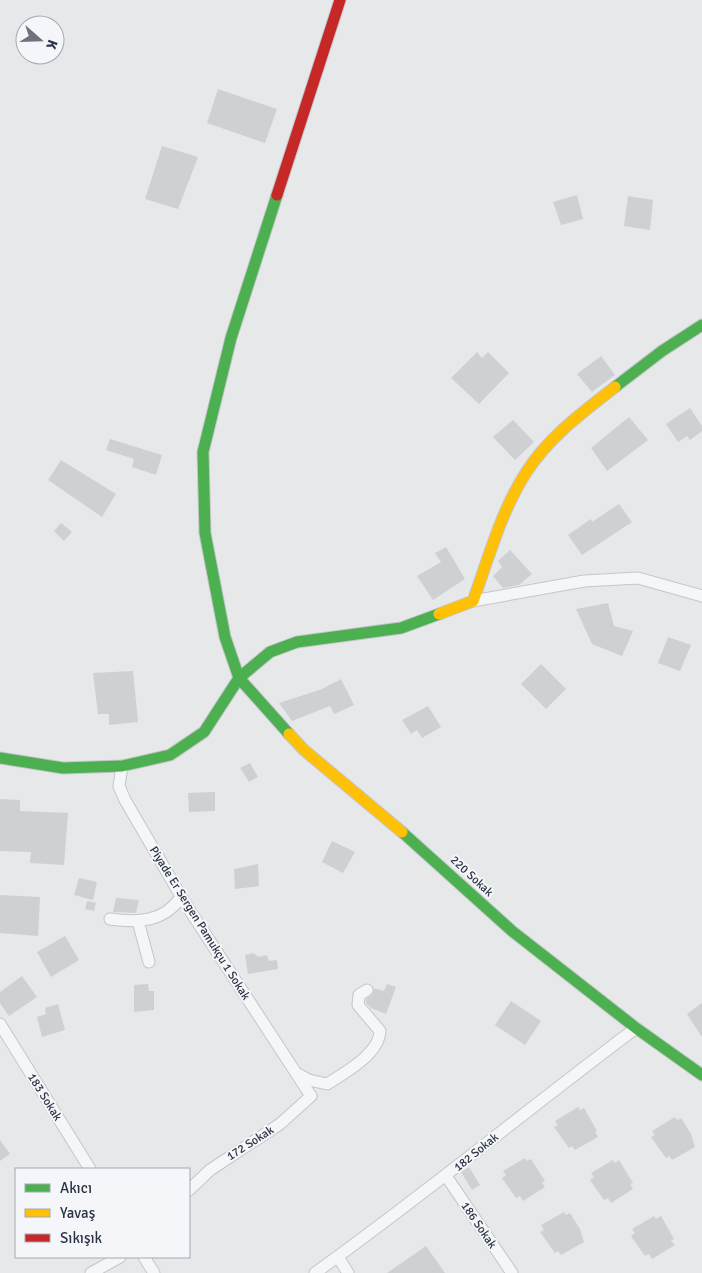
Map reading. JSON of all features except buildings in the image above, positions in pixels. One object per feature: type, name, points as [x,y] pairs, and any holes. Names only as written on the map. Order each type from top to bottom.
[{"type":"street","points":[[239,678],[225,637],[207,542],[203,452],[231,338],[340,0]]},
{"type":"street","points":[[473,600],[504,514],[516,487],[531,463],[554,436],[572,420],[668,346],[702,325]]},
{"type":"street","points":[[0,758],[27,764],[64,768],[122,766],[170,755],[204,732],[239,678],[258,660],[284,646],[401,628],[473,600],[584,581],[638,578],[702,596]]},
{"type":"street","name":"220 Sokak","points":[[239,678],[264,708],[319,764],[429,855],[512,932],[636,1028],[702,1075]]},
{"type":"street","name":"Piyade Er Sergen Pamukçu 1 Sokak","points":[[122,766],[119,786],[125,800],[181,897],[311,1096]]},
{"type":"street","points":[[110,919],[138,921],[159,916],[173,908],[181,897]]},
{"type":"street","points":[[138,921],[149,962]]},
{"type":"street","points":[[296,1073],[309,1080],[327,1084],[376,1045],[380,1031],[358,1005],[359,995],[367,990]]},
{"type":"street","name":"183 Sokak","points":[[0,1024],[89,1168]]},
{"type":"street","name":"182 Sokak","points":[[315,1273],[446,1176],[518,1118],[636,1028]]},
{"type":"street","name":"172 Sokak","points":[[190,1189],[210,1170],[280,1124],[311,1096]]},
{"type":"street","name":"186 Sokak","points":[[446,1176],[512,1273]]},
{"type":"street","points":[[338,1256],[348,1273]]},
{"type":"street","points":[[91,1273],[118,1258]]},
{"type":"street","points":[[145,1258],[154,1273]]},
{"type":"traffic: fast","points":[[277,195],[231,338],[203,452],[205,533],[225,637],[239,678],[289,734]]},
{"type":"traffic: fast","points":[[615,387],[662,351],[702,325]]},
{"type":"traffic: fast","points":[[0,758],[63,768],[122,766],[170,755],[204,732],[239,678],[270,652],[297,642],[401,628],[439,614]]},
{"type":"traffic: fast","points":[[402,832],[512,931],[636,1028],[702,1075]]},
{"type":"traffic: slow","points":[[439,614],[473,601],[503,518],[527,471],[556,436],[615,387]]},
{"type":"traffic: slow","points":[[289,734],[304,750],[402,832]]},
{"type":"traffic: jam","points":[[277,195],[340,0]]}]
